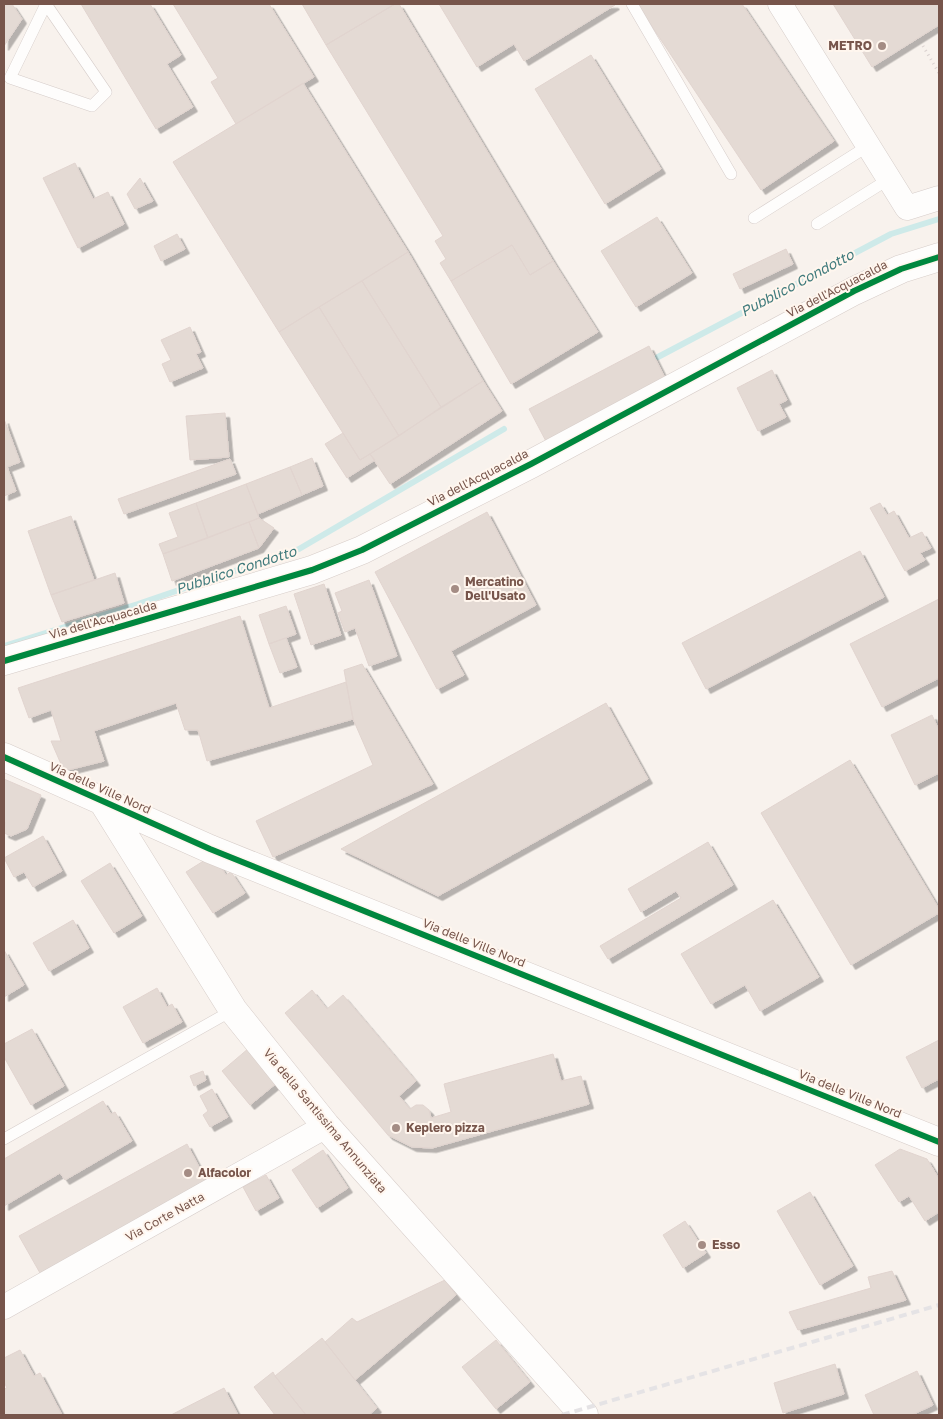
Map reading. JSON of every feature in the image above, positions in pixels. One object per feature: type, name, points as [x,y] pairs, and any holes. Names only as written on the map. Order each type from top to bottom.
[{"type":"street","points":[[780,4],[907,208],[939,198]]},
{"type":"street","name":"Via dell'Acquacalda","points":[[4,661],[312,570],[362,550],[531,464],[854,291],[901,269],[939,257]]},
{"type":"street","name":"Via delle Ville Nord","points":[[4,757],[210,849],[939,1142]]},
{"type":"street","name":"Via della Santissima Annunziata","points":[[102,800],[233,1010],[326,1126],[584,1415]]},
{"type":"street","name":"Via Corte Natta","points":[[4,1307],[326,1126]]},
{"type":"lane","points":[[46,4],[106,92],[92,106],[10,78],[46,4]]},
{"type":"lane","points":[[632,4],[731,174]]},
{"type":"lane","points":[[754,218],[868,146]]},
{"type":"lane","points":[[817,224],[889,180]]},
{"type":"lane","points":[[4,1139],[233,1010]]},
{"type":"path","points":[[923,46],[939,73]]},
{"type":"building","points":[[4,4],[12,4],[22,19],[4,46]]},
{"type":"building","points":[[81,4],[150,4],[181,55],[167,64],[193,107],[156,129]]},
{"type":"building","points":[[173,4],[269,4],[314,77],[236,124],[211,82],[218,78]]},
{"type":"building","points":[[302,4],[395,4],[326,45]]},
{"type":"building","points":[[395,4],[399,4],[553,261],[530,275],[512,245],[451,281],[440,263],[446,259],[435,241],[443,236],[326,45]]},
{"type":"building","points":[[439,4],[615,5],[524,61],[514,44],[477,67]]},
{"type":"building","points":[[637,4],[742,4],[834,141],[761,190]]},
{"type":"building","name":"METRO","points":[[833,4],[939,4],[939,25],[872,67]]},
{"type":"building","points":[[591,55],[661,169],[605,204],[535,89]]},
{"type":"building","points":[[303,83],[408,252],[279,332],[173,162]]},
{"type":"building","points":[[75,163],[93,199],[108,192],[124,224],[78,248],[43,178]]},
{"type":"building","points":[[140,178],[153,201],[135,209],[127,194]]},
{"type":"building","points":[[657,217],[692,273],[636,307],[601,251]]},
{"type":"building","points":[[177,234],[185,249],[161,261],[154,246]]},
{"type":"building","points":[[512,245],[530,275],[553,261],[598,332],[511,384],[451,281]]},
{"type":"building","points":[[786,249],[793,264],[740,289],[733,274]]},
{"type":"building","points":[[408,252],[483,381],[441,407],[362,281]]},
{"type":"building","points":[[362,281],[441,407],[399,436],[319,307]]},
{"type":"building","points":[[319,307],[399,436],[360,460],[279,332]]},
{"type":"building","points":[[190,327],[201,352],[196,354],[203,368],[170,382],[162,364],[171,360],[161,340]]},
{"type":"building","points":[[649,346],[668,384],[549,447],[529,409]]},
{"type":"building","points":[[772,370],[787,400],[779,404],[786,417],[758,431],[737,388]]},
{"type":"building","points":[[483,381],[502,411],[390,484],[370,454]]},
{"type":"building","points":[[225,413],[229,457],[190,460],[186,416]]},
{"type":"building","points":[[4,419],[20,462],[7,467],[16,491],[4,496]]},
{"type":"building","points":[[343,433],[360,460],[370,454],[375,460],[347,478],[325,444]]},
{"type":"building","points":[[312,458],[323,486],[302,495],[290,467]]},
{"type":"building","points":[[230,459],[236,474],[124,514],[118,499]]},
{"type":"building","points":[[290,467],[302,495],[258,514],[246,484]]},
{"type":"building","points":[[246,484],[259,518],[208,538],[196,503]]},
{"type":"building","points":[[196,503],[208,538],[163,554],[159,544],[178,537],[169,513]]},
{"type":"building","points":[[880,503],[887,515],[894,511],[909,538],[922,532],[931,548],[920,553],[925,560],[905,571],[870,508]]},
{"type":"building","name":"Mercatino Dell'Usato","points":[[487,512],[536,605],[451,651],[464,675],[437,689],[375,572]]},
{"type":"building","points":[[71,516],[94,580],[51,595],[28,531]]},
{"type":"building","points":[[259,518],[274,528],[259,548],[249,522]]},
{"type":"building","points":[[249,522],[259,548],[172,581],[163,554]]},
{"type":"building","points":[[860,551],[884,597],[706,689],[682,643]]},
{"type":"building","points":[[115,573],[124,603],[62,622],[51,595]]},
{"type":"building","points":[[369,580],[397,656],[369,666],[355,628],[345,632],[338,613],[342,611],[335,593]]},
{"type":"building","points":[[324,584],[341,635],[311,645],[294,594]]},
{"type":"building","points":[[939,599],[939,678],[882,707],[850,644]]},
{"type":"building","points":[[286,606],[296,634],[269,644],[259,615]]},
{"type":"building","points":[[240,616],[269,708],[346,682],[353,719],[207,761],[198,730],[185,730],[176,703],[94,731],[104,761],[64,771],[51,741],[61,741],[51,710],[29,718],[18,688]]},
{"type":"building","points":[[286,638],[297,667],[280,673],[269,644]]},
{"type":"building","points":[[362,664],[433,784],[273,857],[256,821],[373,765],[353,719],[344,670]]},
{"type":"building","points":[[606,703],[648,779],[438,896],[341,849]]},
{"type":"building","points":[[932,715],[939,730],[939,773],[915,785],[891,735]]},
{"type":"building","points":[[850,760],[939,909],[939,913],[851,965],[761,813]]},
{"type":"building","points":[[4,779],[41,795],[27,829],[11,836],[4,833]]},
{"type":"building","points":[[43,836],[62,871],[33,887],[24,872],[14,877],[4,858]]},
{"type":"building","points":[[708,842],[733,885],[608,959],[600,946],[681,898],[676,891],[641,912],[628,889]]},
{"type":"building","points":[[213,855],[226,875],[231,872],[245,893],[213,913],[186,872]]},
{"type":"building","points":[[110,863],[142,916],[114,933],[81,881]]},
{"type":"building","points":[[773,900],[819,977],[760,1011],[745,985],[711,1004],[681,954]]},
{"type":"building","points":[[73,920],[89,948],[49,971],[33,943]]},
{"type":"building","points":[[4,950],[24,985],[4,997]]},
{"type":"building","points":[[157,988],[167,1007],[172,1004],[182,1022],[143,1043],[123,1007]]},
{"type":"building","points":[[312,990],[327,1009],[343,995],[416,1081],[399,1096],[410,1109],[416,1105],[423,1105],[429,1110],[431,1118],[451,1112],[444,1084],[553,1054],[561,1081],[581,1076],[589,1104],[432,1148],[412,1147],[388,1135],[285,1013]]},
{"type":"building","points":[[32,1029],[64,1086],[31,1105],[4,1057],[4,1044]]},
{"type":"building","points":[[939,1040],[939,1079],[922,1088],[906,1057]]},
{"type":"building","points":[[249,1048],[278,1082],[250,1105],[222,1071]]},
{"type":"building","points":[[203,1071],[206,1080],[194,1086],[190,1076]]},
{"type":"building","points":[[212,1089],[228,1117],[210,1127],[203,1115],[208,1111],[200,1096]]},
{"type":"building","points":[[103,1101],[111,1114],[115,1112],[132,1141],[65,1180],[60,1173],[4,1206],[4,1159]]},
{"type":"building","points":[[187,1144],[207,1182],[40,1273],[19,1236]]},
{"type":"building","points":[[900,1149],[927,1159],[939,1179],[939,1212],[925,1221],[909,1196],[899,1202],[875,1165]]},
{"type":"building","points":[[323,1150],[348,1188],[317,1208],[292,1170]]},
{"type":"building","points":[[266,1175],[279,1198],[256,1211],[243,1187]]},
{"type":"building","points":[[810,1192],[853,1266],[820,1285],[777,1211]]},
{"type":"building","points":[[685,1221],[706,1253],[683,1268],[663,1235]]},
{"type":"building","points":[[892,1271],[906,1300],[798,1330],[789,1312],[871,1288],[868,1277]]},
{"type":"building","points":[[445,1280],[456,1295],[355,1380],[325,1342],[352,1318],[357,1322]]},
{"type":"building","points":[[322,1338],[377,1408],[371,1415],[306,1415],[275,1376]]},
{"type":"building","points":[[496,1340],[530,1382],[496,1409],[462,1367]]},
{"type":"building","points":[[20,1350],[34,1376],[40,1373],[62,1415],[4,1415],[4,1389],[7,1388],[4,1382],[4,1358]]},
{"type":"building","points":[[835,1364],[844,1394],[783,1413],[774,1383]]},
{"type":"building","points":[[917,1371],[933,1405],[912,1415],[874,1415],[865,1395]]},
{"type":"building","points":[[273,1372],[306,1415],[275,1415],[254,1387]]},
{"type":"building","points":[[224,1388],[238,1415],[171,1415]]},
{"type":"waterway","name":"Pubblico Condotto","points":[[658,357],[891,234],[939,219]]},
{"type":"waterway","name":"Pubblico Condotto","points":[[4,646],[138,604],[299,549],[504,429]]},
{"type":"railway","points":[[562,1415],[939,1305]]},
{"type":"cycle path","points":[[4,661],[312,570],[362,550],[531,464],[854,291],[901,269],[939,257]]},
{"type":"cycle path","points":[[4,757],[210,849],[939,1142]]},
{"type":"place","name":"METRO","points":[[882,46]]},
{"type":"place","name":"Mercatino Dell'Usato","points":[[455,589]]},
{"type":"place","name":"Keplero pizza","points":[[396,1128]]},
{"type":"place","name":"Alfacolor","points":[[188,1173]]},
{"type":"place","name":"Esso","points":[[702,1245]]}]
